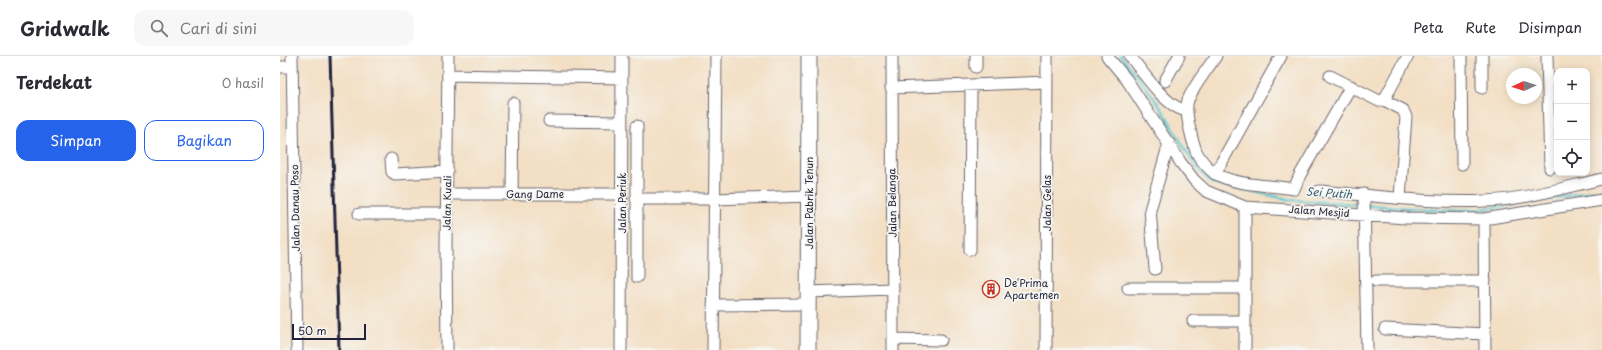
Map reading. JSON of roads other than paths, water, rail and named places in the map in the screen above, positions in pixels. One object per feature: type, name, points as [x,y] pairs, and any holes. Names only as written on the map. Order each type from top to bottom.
[{"type":"street","name":"Jalan Kuali","points":[[447,350],[448,56]]},
{"type":"street","name":"Jalan Periuk","points":[[621,350],[622,56]]},
{"type":"street","points":[[713,350],[716,56]]},
{"type":"street","name":"Jalan Pabrik Tenun","points":[[808,350],[809,56]]},
{"type":"street","name":"Jalan Belanga","points":[[892,56],[893,344]]},
{"type":"street","name":"Jalan Gelas","points":[[1046,350],[1047,56]]},
{"type":"street","name":"Jalan Mesjid","points":[[1107,56],[1127,80],[1181,163],[1206,191],[1245,208],[1484,219],[1602,200]]},
{"type":"street","points":[[1130,56],[1166,100],[1177,109],[1186,110]]},
{"type":"street","points":[[1165,81],[1179,56]]},
{"type":"street","points":[[1216,56],[1188,99],[1186,110],[1196,152],[1216,174],[1243,182],[1294,189],[1300,175],[1351,86]]},
{"type":"street","points":[[1216,174],[1281,56]]},
{"type":"street","points":[[1384,100],[1408,56]]},
{"type":"street","points":[[1461,56],[1462,164]]},
{"type":"street","points":[[1482,56],[1482,88]]},
{"type":"street","points":[[1547,56],[1550,168]]},
{"type":"street","name":"Jalan Danau Poso","points":[[280,67],[292,61],[297,350]]},
{"type":"street","points":[[449,75],[622,78]]},
{"type":"street","points":[[1330,76],[1379,101],[1384,100],[1403,110],[1406,117],[1400,198]]},
{"type":"street","points":[[891,88],[1047,82]]},
{"type":"street","points":[[970,250],[971,86]]},
{"type":"street","points":[[512,194],[513,103]]},
{"type":"street","points":[[549,120],[621,122]]},
{"type":"street","points":[[637,126],[637,277]]},
{"type":"street","points":[[1155,269],[1150,210],[1169,143]]},
{"type":"street","points":[[391,159],[392,172],[395,174],[448,171]]},
{"type":"street","points":[[1319,191],[1440,202],[1488,201],[1552,191],[1602,179]]},
{"type":"street","name":"Gang Dame","points":[[448,194],[622,194]]},
{"type":"street","points":[[1364,195],[1367,350]]},
{"type":"street","points":[[636,199],[714,199],[809,196]]},
{"type":"street","points":[[1245,208],[1245,350]]},
{"type":"street","points":[[358,214],[447,214]]},
{"type":"street","points":[[1484,219],[1485,350]]},
{"type":"street","points":[[1376,281],[1485,281]]},
{"type":"street","points":[[1128,288],[1245,288]]},
{"type":"street","points":[[713,305],[808,298],[893,289]]},
{"type":"street","points":[[1193,320],[1245,321]]},
{"type":"street","points":[[1385,330],[1485,334]]},
{"type":"street","points":[[893,344],[941,340]]},
{"type":"waterway","name":"Sei Putih","points":[[1121,56],[1161,108],[1192,160],[1206,177],[1214,183],[1292,200],[1437,210],[1478,210],[1602,190]]},
{"type":"railway","points":[[330,56],[339,350]]},
{"type":"place","name":"De'Prima Apartemen","points":[[991,289]]}]
